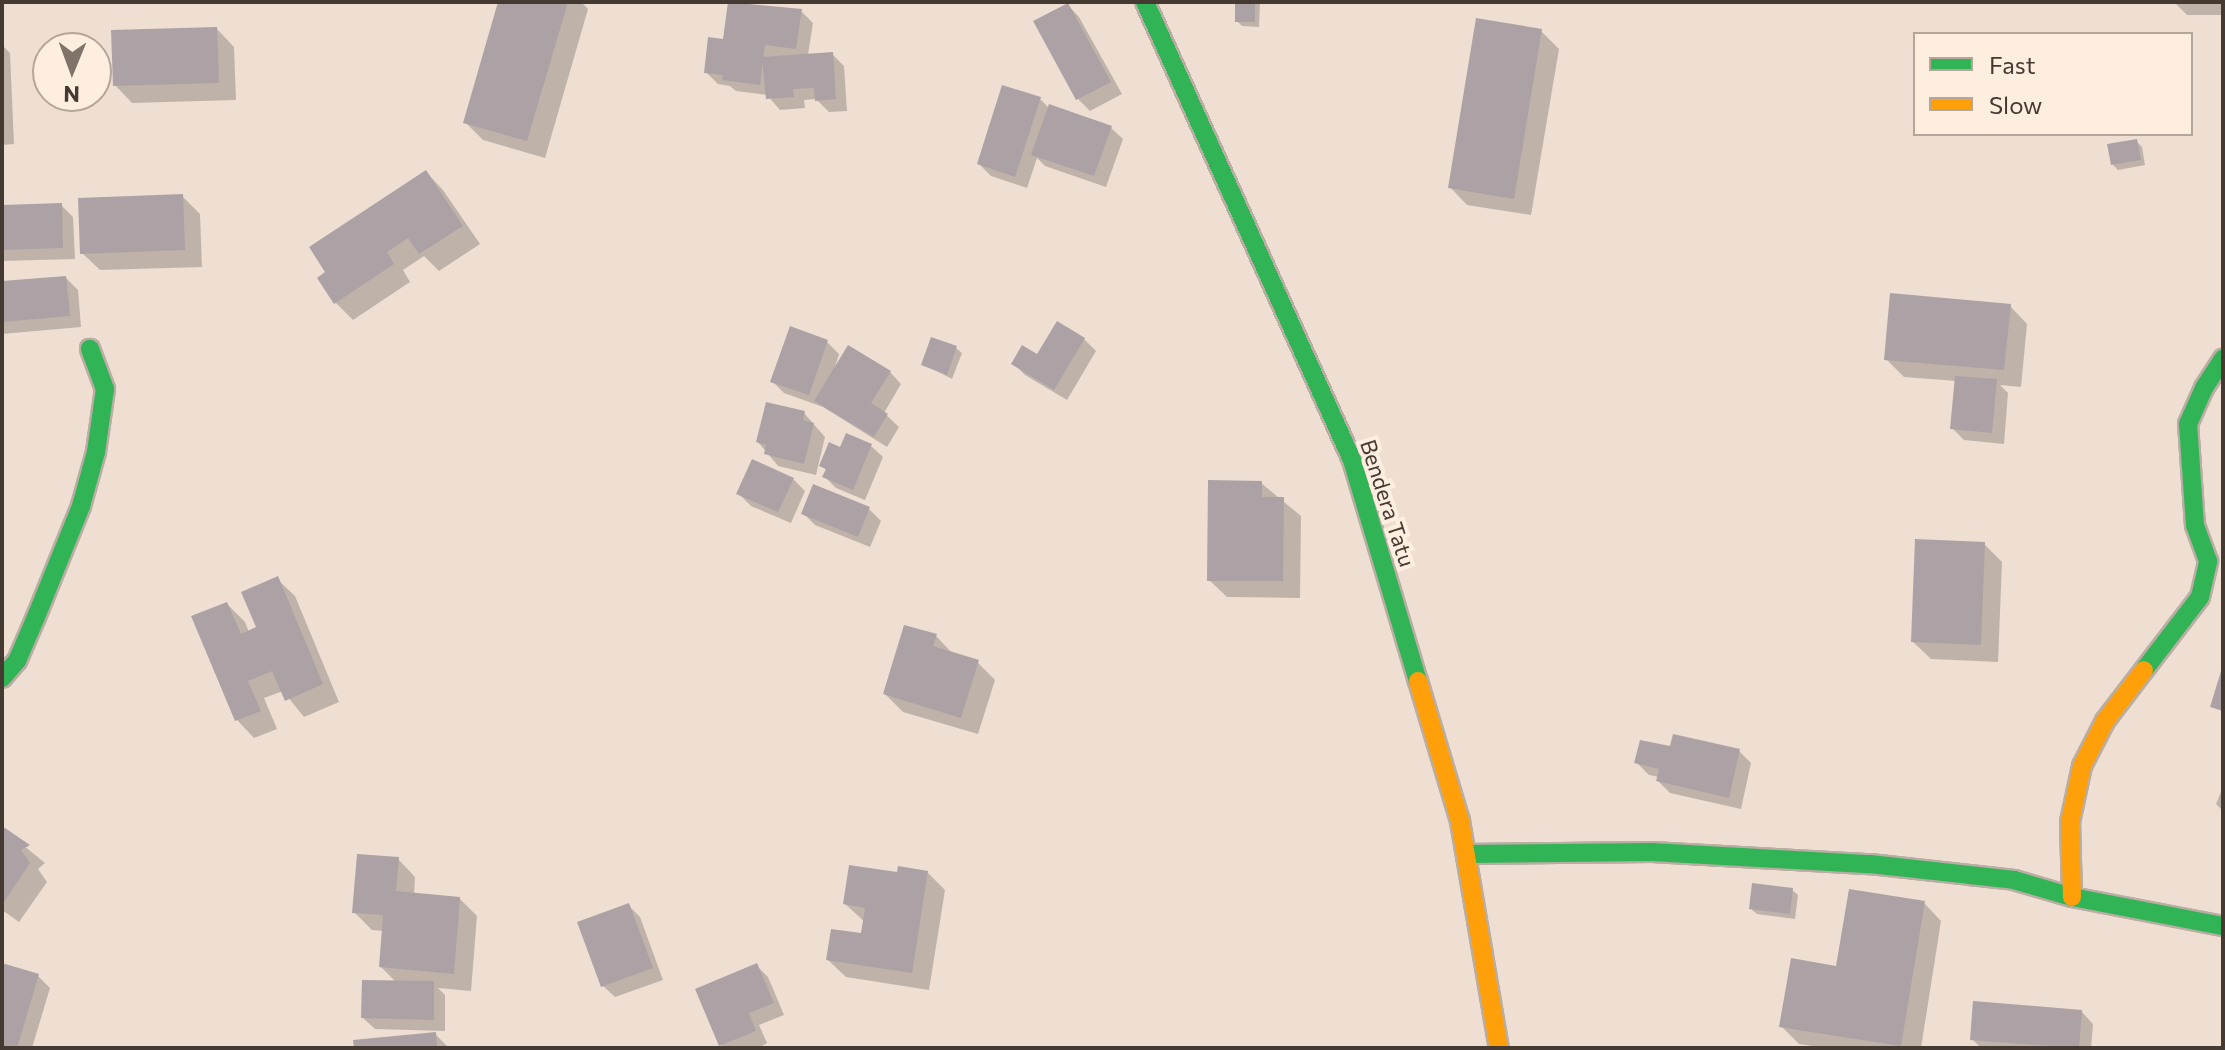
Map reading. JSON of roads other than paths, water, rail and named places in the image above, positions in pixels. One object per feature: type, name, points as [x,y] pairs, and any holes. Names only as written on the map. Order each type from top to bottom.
[{"type":"street","name":"Bendera Tatu","points":[[1145,2],[1352,460],[1460,821],[1499,1048]]},
{"type":"street","points":[[2,678],[17,661],[36,617],[81,506],[92,465],[105,389],[90,349]]},
{"type":"street","points":[[2072,897],[2070,822],[2082,766],[2105,721],[2200,597],[2208,561],[2195,526],[2188,424],[2204,388],[2223,359]]},
{"type":"street","points":[[1466,854],[1652,852],[1870,864],[2014,880],[2072,897],[2223,926]]}]
